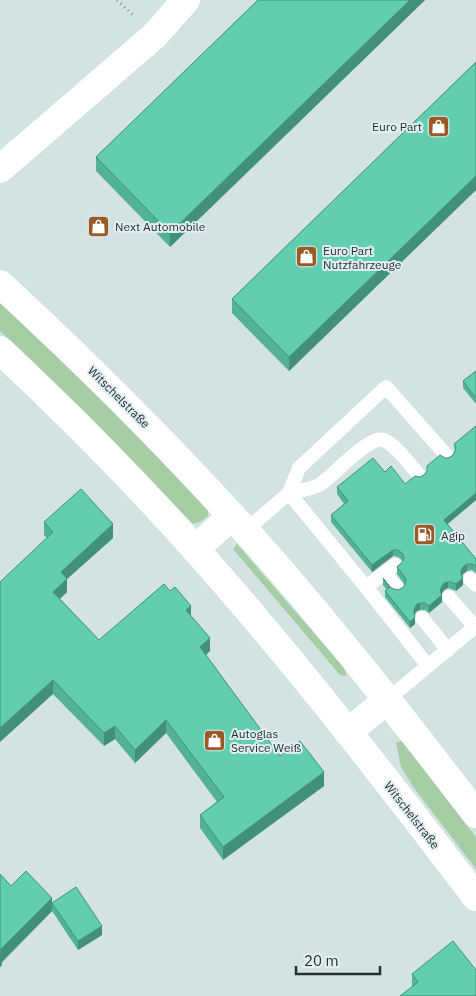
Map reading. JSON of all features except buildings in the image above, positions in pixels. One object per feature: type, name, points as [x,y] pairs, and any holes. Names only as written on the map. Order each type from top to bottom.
[{"type":"street","points":[[0,169],[154,36],[186,0]]},
{"type":"street","name":"Witschelstraße","points":[[0,284],[76,355],[186,466],[287,579],[387,700],[476,814]]},
{"type":"street","name":"Witschelstraße","points":[[0,350],[90,438],[196,549],[265,629],[348,732],[476,897]]},
{"type":"street","points":[[196,549],[238,524]]},
{"type":"street","points":[[348,732],[387,700]]},
{"type":"lane","points":[[289,493],[298,468],[386,387],[447,456]]},
{"type":"lane","points":[[238,524],[289,493],[318,486],[363,447],[374,441],[382,440],[393,445],[419,475]]},
{"type":"lane","points":[[289,493],[428,666]]},
{"type":"lane","points":[[366,587],[390,569],[397,588]]},
{"type":"lane","points":[[387,700],[476,626],[449,596]]},
{"type":"lane","points":[[422,618],[448,650]]},
{"type":"green space","points":[[0,301],[47,345],[208,506],[208,516],[200,522],[193,524],[89,416],[0,331]]},
{"type":"green space","points":[[237,544],[345,669],[346,676],[340,675],[233,549]]},
{"type":"green space","points":[[402,741],[476,837],[476,869],[414,788],[401,767],[396,742]]},
{"type":"place","name":"Euro Part","points":[[438,126]]},
{"type":"place","name":"Next Automobile","points":[[99,226]]},
{"type":"place","name":"Euro Part Nutzfahrzeuge","points":[[307,257]]},
{"type":"place","name":"Agip","points":[[425,535]]},
{"type":"place","name":"Autoglas Service Weiß","points":[[215,740]]}]
